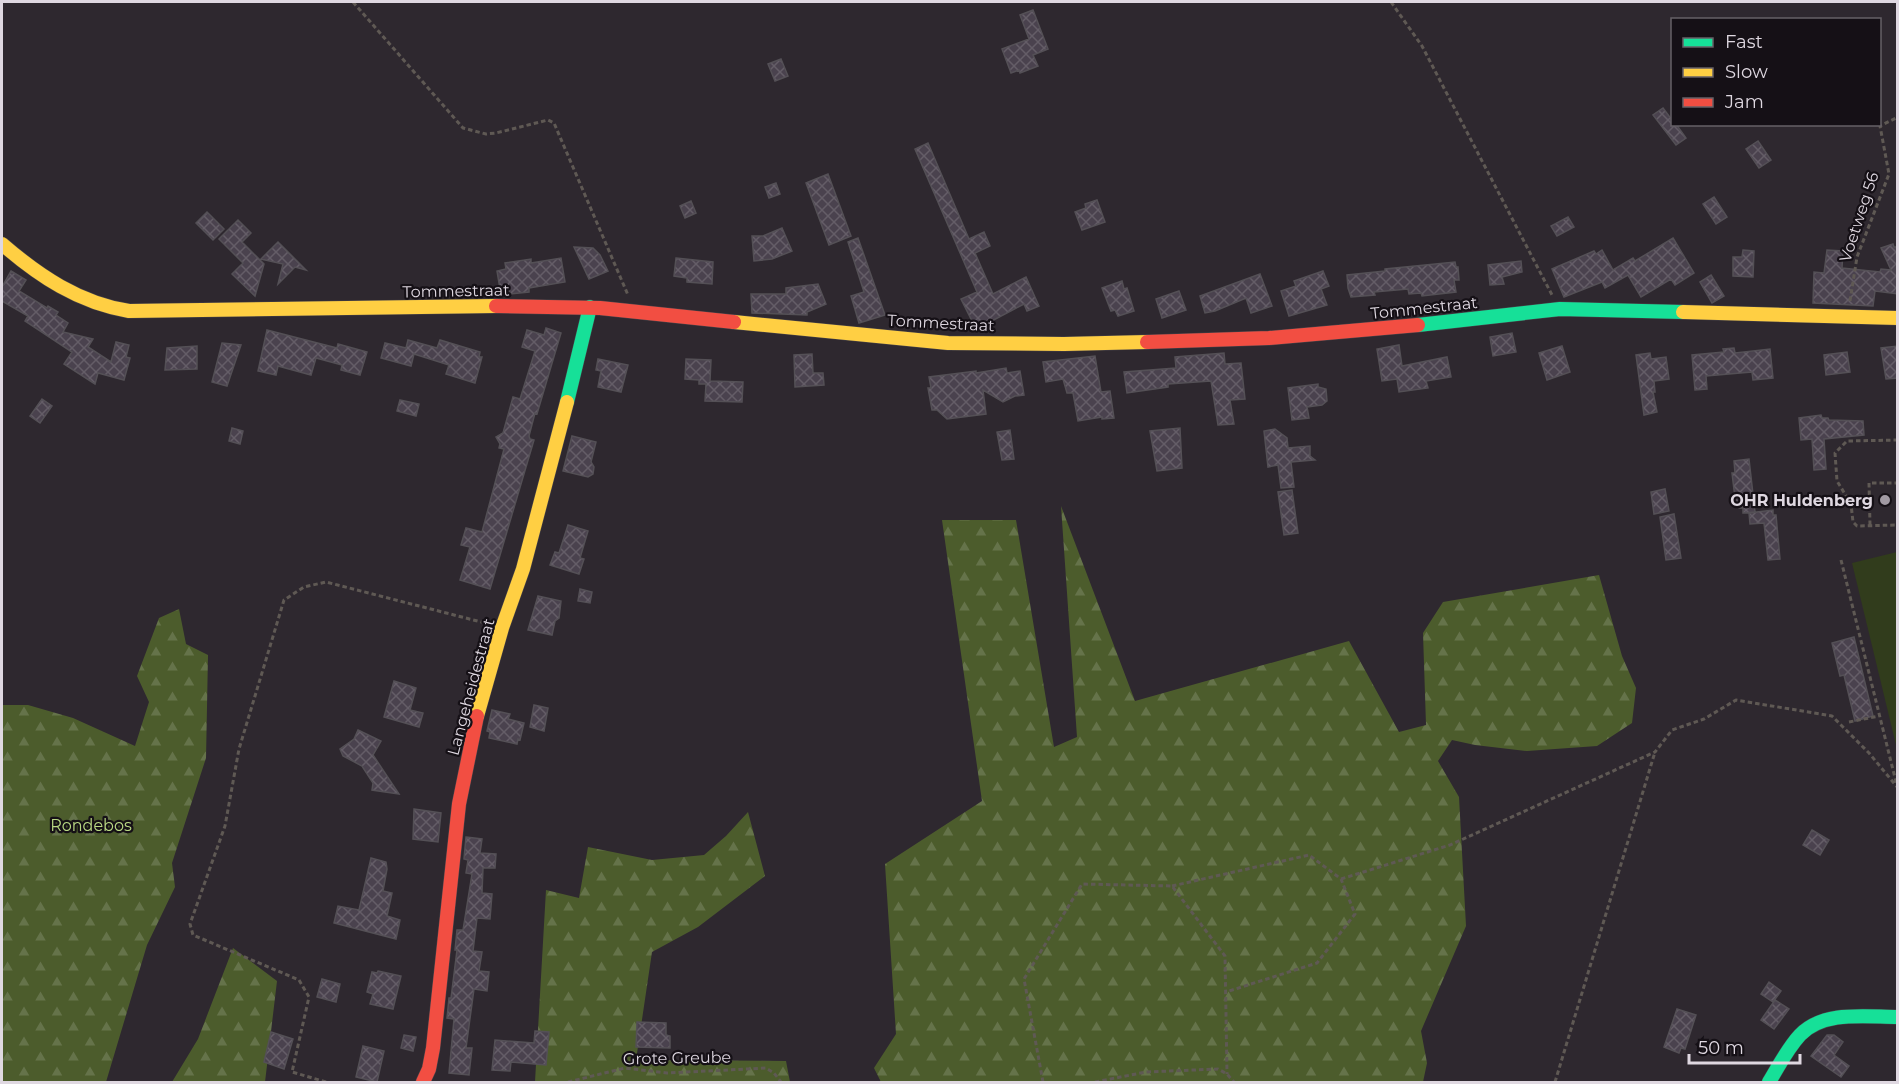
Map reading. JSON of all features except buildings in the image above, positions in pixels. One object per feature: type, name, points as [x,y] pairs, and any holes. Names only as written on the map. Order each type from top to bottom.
[{"type":"street","name":"Tommestraat","points":[[2,244],[52,282],[96,304],[122,310],[173,312],[491,306],[590,307],[948,344],[1064,344],[1269,338],[1360,331],[1560,309],[1898,318]]},
{"type":"street","name":"Langeheidestraat","points":[[423,1083],[429,1069],[433,1048],[459,804],[477,716],[502,628],[523,569],[553,461],[590,307]]},
{"type":"street","points":[[1769,1083],[1796,1040],[1807,1028],[1819,1021],[1836,1018],[1898,1017]]},
{"type":"path","points":[[353,2],[463,128],[486,134],[548,120],[554,123],[634,310]]},
{"type":"path","points":[[1391,2],[1422,46],[1560,309]]},
{"type":"path","name":"Voetweg 56","points":[[1881,126],[1898,117]]},
{"type":"path","name":"Voetweg 56","points":[[1849,316],[1850,293],[1857,257],[1889,174],[1880,126]]},
{"type":"path","points":[[1898,440],[1847,441],[1835,453],[1838,481],[1851,504],[1853,522],[1857,526],[1898,525]]},
{"type":"path","points":[[1870,526],[1869,483],[1898,483]]},
{"type":"path","points":[[1841,560],[1898,788]]},
{"type":"path","points":[[326,1083],[292,1072],[309,997],[299,980],[194,935],[190,924],[225,826],[239,749],[284,600],[304,587],[326,582],[502,628]]},
{"type":"path","points":[[1554,1083],[1655,752],[1672,730],[1704,719],[1736,700],[1832,716],[1869,753],[1898,788]]},
{"type":"path","points":[[1849,722],[1879,716]]},
{"type":"path","points":[[1341,879],[1450,846],[1655,752]]},
{"type":"path","points":[[1043,1083],[1024,979],[1082,884],[1172,886],[1309,855],[1341,879],[1355,914],[1317,963],[1226,992]]},
{"type":"path","points":[[1172,886],[1225,956],[1227,1074]]},
{"type":"path","name":"Grote Greube","points":[[568,1083],[587,1076],[625,1068],[667,1073],[766,1068],[774,1072],[781,1083]]},
{"type":"path","points":[[1095,1083],[1146,1072],[1218,1069],[1227,1074],[1234,1083]]},
{"type":"green space","points":[[1061,506],[1135,701],[1349,641],[1399,732],[1426,725],[1423,633],[1443,602],[1599,575],[1622,656],[1636,688],[1632,723],[1597,746],[1527,751],[1452,740],[1438,761],[1459,797],[1466,926],[1421,1031],[1427,1063],[1423,1082],[881,1082],[874,1068],[896,1034],[885,864],[982,801],[942,520],[1016,520],[1054,747],[1077,737]]},
{"type":"green space","points":[[1898,552],[1897,749],[1852,563]]},
{"type":"green space","name":"Rondebos","points":[[179,609],[186,644],[208,655],[206,758],[172,863],[175,887],[147,945],[106,1082],[2,1082],[2,705],[28,705],[73,718],[135,746],[149,702],[137,676],[159,618]]},
{"type":"green space","points":[[748,812],[765,876],[698,927],[652,952],[636,1060],[786,1061],[790,1082],[535,1082],[546,890],[579,898],[588,847],[652,860],[704,855]]},
{"type":"green space","points":[[233,948],[277,981],[265,1082],[172,1082],[198,1039]]},
{"type":"traffic: fast","points":[[567,402],[590,307]]},
{"type":"traffic: fast","points":[[1418,325],[1560,309],[1683,312]]},
{"type":"traffic: fast","points":[[1769,1082],[1791,1046],[1810,1027],[1833,1018],[1898,1017]]},
{"type":"traffic: slow","points":[[2,244],[30,267],[77,295],[93,302],[129,311],[496,306]]},
{"type":"traffic: slow","points":[[1683,312],[1898,318]]},
{"type":"traffic: slow","points":[[734,322],[948,343],[1147,342]]},
{"type":"traffic: slow","points":[[477,716],[502,628],[523,569],[567,402]]},
{"type":"traffic: jam","points":[[496,306],[600,308],[734,322]]},
{"type":"traffic: jam","points":[[1147,342],[1269,338],[1418,325]]},
{"type":"traffic: jam","points":[[423,1082],[429,1069],[433,1048],[459,804],[477,716]]},
{"type":"place","name":"OHR Huldenberg","points":[[1885,500]]}]
